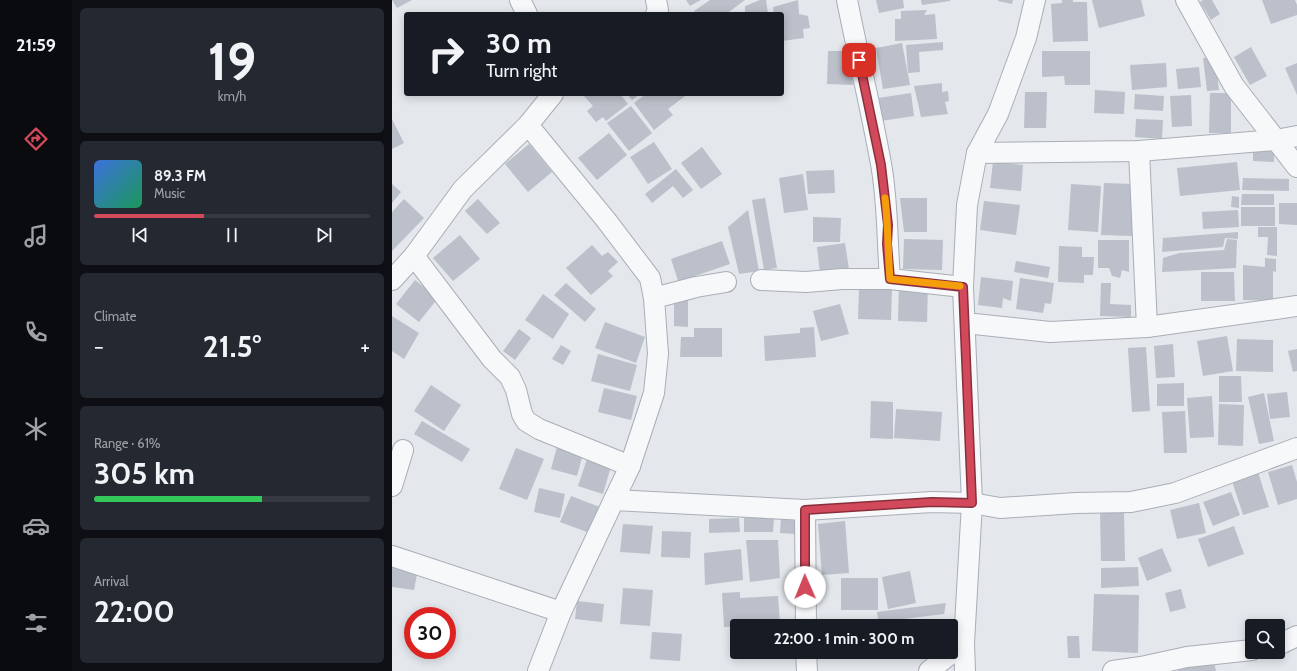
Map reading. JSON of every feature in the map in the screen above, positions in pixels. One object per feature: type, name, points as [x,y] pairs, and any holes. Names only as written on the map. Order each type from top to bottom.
[{"type":"street","points":[[520,0],[526,12]]},
{"type":"street","points":[[847,0],[881,165],[888,225],[887,244],[890,279]]},
{"type":"street","points":[[965,671],[964,643],[972,503],[963,287],[967,206],[977,153],[998,114],[1026,38],[1035,0]]},
{"type":"street","points":[[1186,0],[1234,86],[1297,167]]},
{"type":"street","points":[[392,280],[414,256],[463,189],[528,125],[551,96]]},
{"type":"street","points":[[528,125],[606,220],[650,278],[654,298],[658,354],[654,393],[630,466],[561,612],[538,671]]},
{"type":"street","points":[[977,153],[1139,151],[1276,140],[1297,136]]},
{"type":"street","points":[[1139,151],[1147,326]]},
{"type":"street","points":[[414,256],[492,359],[510,377],[516,390],[522,414],[526,421],[539,429],[630,466]]},
{"type":"street","points":[[761,280],[806,282],[842,279],[890,279],[963,287]]},
{"type":"street","points":[[654,298],[696,287],[726,282]]},
{"type":"street","points":[[965,323],[1050,332],[1147,326],[1297,306]]},
{"type":"street","points":[[614,500],[805,510],[932,502],[972,503],[1000,508],[1131,502],[1175,492],[1297,448]]},
{"type":"street","points":[[392,486],[403,450]]},
{"type":"street","points":[[805,510],[806,619]]},
{"type":"street","points":[[392,556],[561,612]]},
{"type":"street","points":[[1285,641],[1297,636]]},
{"type":"street","points":[[929,671],[964,643]]},
{"type":"street","points":[[1113,671],[1141,667],[1186,657],[1245,651]]},
{"type":"street","points":[[806,659],[807,671]]},
{"type":"building","points":[[392,0],[412,0],[397,8]]},
{"type":"building","points":[[686,0],[701,0],[690,6]]},
{"type":"building","points":[[710,0],[745,0],[729,12],[694,11]]},
{"type":"building","points":[[760,0],[766,0],[768,12],[745,12],[745,6]]},
{"type":"building","points":[[798,0],[799,14],[808,16],[810,28],[803,29],[804,38],[784,41],[784,12],[774,12],[773,7]]},
{"type":"building","points":[[876,0],[903,0],[904,8],[879,13]]},
{"type":"building","points":[[921,0],[950,0],[950,1],[922,5]]},
{"type":"building","points":[[998,0],[1013,0],[1012,4]]},
{"type":"building","points":[[1062,0],[1087,2],[1088,41],[1053,42],[1051,4],[1062,3]]},
{"type":"building","points":[[1092,0],[1141,0],[1145,16],[1099,28]]},
{"type":"building","points":[[1203,0],[1212,0],[1220,14],[1211,20],[1200,2]]},
{"type":"building","points":[[1262,0],[1295,0],[1297,5],[1297,15],[1271,24]]},
{"type":"building","points":[[927,10],[924,15],[935,14],[937,39],[895,41],[895,19],[901,19],[901,11]]},
{"type":"building","points":[[943,42],[943,50],[919,52],[920,72],[908,73],[906,45]]},
{"type":"building","points":[[902,43],[910,85],[883,89],[876,48]]},
{"type":"building","points":[[1251,47],[1267,76],[1250,85],[1234,57]]},
{"type":"building","points":[[828,51],[849,51],[853,85],[827,84]]},
{"type":"building","points":[[1042,51],[1090,51],[1090,85],[1065,85],[1064,76],[1042,77]]},
{"type":"building","points":[[1215,57],[1219,90],[1207,91],[1203,58]]},
{"type":"building","points":[[1166,63],[1167,87],[1132,90],[1130,65]]},
{"type":"building","points":[[1297,63],[1297,95],[1285,68]]},
{"type":"building","points":[[1199,67],[1201,87],[1178,89],[1176,69]]},
{"type":"building","points":[[942,83],[942,92],[948,91],[949,101],[945,102],[948,114],[921,117],[914,86]]},
{"type":"building","points":[[1095,90],[1125,92],[1124,114],[1094,113]]},
{"type":"building","points":[[1025,92],[1047,92],[1046,128],[1024,128]]},
{"type":"building","points":[[911,93],[914,116],[881,121],[878,98]]},
{"type":"building","points":[[1210,93],[1231,93],[1231,133],[1209,133]]},
{"type":"building","points":[[1135,94],[1164,96],[1163,111],[1134,109]]},
{"type":"building","points":[[1191,95],[1192,126],[1172,127],[1170,96]]},
{"type":"building","points":[[584,96],[622,96],[628,104],[606,121],[603,117],[596,122],[587,111],[593,106]]},
{"type":"building","points":[[629,96],[637,96],[632,100]]},
{"type":"building","points":[[643,96],[685,96],[668,109],[673,115],[654,130],[634,103]]},
{"type":"building","points":[[631,106],[652,133],[629,151],[607,123]]},
{"type":"building","points":[[392,119],[404,143],[392,149]]},
{"type":"building","points":[[1136,119],[1163,120],[1162,139],[1135,137]]},
{"type":"building","points":[[609,133],[627,155],[597,180],[578,158]]},
{"type":"building","points":[[654,142],[672,169],[648,184],[630,157]]},
{"type":"building","points":[[529,144],[552,172],[528,192],[505,164]]},
{"type":"building","points":[[702,147],[722,174],[701,189],[681,163]]},
{"type":"building","points":[[1253,150],[1274,151],[1274,162],[1253,161]]},
{"type":"building","points":[[993,162],[1023,165],[1021,191],[990,188]]},
{"type":"building","points":[[1237,162],[1240,190],[1180,196],[1177,168]]},
{"type":"building","points":[[676,169],[693,190],[683,198],[673,186],[652,203],[645,194]]},
{"type":"building","points":[[834,170],[835,193],[808,194],[806,171]]},
{"type":"building","points":[[803,174],[808,210],[784,213],[779,178]]},
{"type":"building","points":[[1243,178],[1289,179],[1289,191],[1242,190]]},
{"type":"building","points":[[1104,183],[1135,184],[1132,236],[1101,235]]},
{"type":"building","points":[[392,184],[401,192],[392,203]]},
{"type":"building","points":[[1071,184],[1101,186],[1098,232],[1068,230]]},
{"type":"building","points":[[1242,194],[1274,194],[1274,205],[1241,205]]},
{"type":"building","points":[[1232,196],[1239,197],[1239,208],[1231,207]]},
{"type":"building","points":[[765,198],[777,268],[764,270],[752,200]]},
{"type":"building","points":[[900,198],[927,198],[927,232],[904,232]]},
{"type":"building","points":[[404,199],[424,218],[392,251],[392,212]]},
{"type":"building","points":[[478,199],[500,223],[487,234],[465,211]]},
{"type":"building","points":[[984,201],[1020,205],[1016,235],[980,230]]},
{"type":"building","points":[[1279,203],[1297,203],[1297,225],[1279,224]]},
{"type":"building","points":[[1241,207],[1275,207],[1275,226],[1241,226]]},
{"type":"building","points":[[748,210],[759,271],[739,274],[728,227]]},
{"type":"building","points":[[1238,210],[1239,227],[1203,229],[1202,212]]},
{"type":"building","points":[[813,217],[841,218],[840,242],[813,242]]},
{"type":"building","points":[[1258,227],[1277,227],[1277,256],[1267,255],[1268,237],[1258,237]]},
{"type":"building","points":[[1238,232],[1238,239],[1225,238],[1223,247],[1162,252],[1163,238]]},
{"type":"building","points":[[460,235],[480,259],[453,281],[433,258]]},
{"type":"building","points":[[904,239],[943,240],[942,270],[903,269]]},
{"type":"building","points":[[1227,239],[1237,240],[1236,268],[1162,272],[1163,258],[1179,253],[1224,250]]},
{"type":"building","points":[[1098,240],[1129,240],[1129,272],[1122,270],[1120,278],[1112,276],[1109,268],[1098,268]]},
{"type":"building","points":[[722,241],[730,264],[695,276],[697,284],[681,290],[671,259]]},
{"type":"building","points":[[845,243],[849,269],[820,273],[817,247]]},
{"type":"building","points":[[592,245],[602,256],[608,252],[618,262],[608,271],[613,276],[591,295],[566,268]]},
{"type":"building","points":[[1059,246],[1082,247],[1082,257],[1094,257],[1093,275],[1084,275],[1084,283],[1058,282]]},
{"type":"building","points":[[1265,258],[1276,259],[1276,272],[1273,271],[1273,301],[1243,300],[1243,265],[1265,267]]},
{"type":"building","points":[[1016,261],[1050,267],[1048,278],[1014,272]]},
{"type":"building","points":[[1201,272],[1234,272],[1235,301],[1201,301]]},
{"type":"building","points":[[981,277],[1013,281],[1011,301],[1003,298],[1002,308],[978,305]]},
{"type":"building","points":[[1020,278],[1054,283],[1051,304],[1045,303],[1043,313],[1016,309]]},
{"type":"building","points":[[415,280],[438,298],[419,322],[396,304]]},
{"type":"building","points":[[566,283],[596,309],[585,322],[554,295]]},
{"type":"building","points":[[1101,283],[1111,283],[1110,304],[1131,305],[1131,317],[1100,316]]},
{"type":"building","points":[[899,284],[928,285],[927,322],[898,321]]},
{"type":"building","points":[[859,289],[892,289],[891,320],[858,319]]},
{"type":"building","points":[[543,294],[569,314],[553,339],[525,320]]},
{"type":"building","points":[[674,297],[688,297],[688,327],[674,326]]},
{"type":"building","points":[[840,304],[849,334],[821,341],[813,311]]},
{"type":"building","points":[[392,316],[419,333],[404,359],[392,351]]},
{"type":"building","points":[[605,322],[645,337],[636,363],[595,348]]},
{"type":"building","points":[[814,327],[816,357],[765,361],[764,336],[800,333],[800,328]]},
{"type":"building","points":[[694,328],[722,328],[722,357],[680,357],[681,337],[694,337]]},
{"type":"building","points":[[519,329],[531,338],[515,360],[503,351]]},
{"type":"building","points":[[1227,336],[1233,371],[1203,376],[1197,341]]},
{"type":"building","points":[[1237,339],[1273,340],[1273,372],[1236,371]]},
{"type":"building","points":[[1173,344],[1175,377],[1156,378],[1154,346]]},
{"type":"building","points":[[561,345],[571,351],[563,365],[552,359]]},
{"type":"building","points":[[1146,347],[1150,411],[1132,412],[1128,348]]},
{"type":"building","points":[[1297,349],[1297,371],[1293,372],[1288,351]]},
{"type":"building","points":[[598,354],[637,365],[630,391],[591,381]]},
{"type":"building","points":[[1219,376],[1241,376],[1242,402],[1219,402]]},
{"type":"building","points":[[1184,383],[1184,406],[1157,406],[1157,384]]},
{"type":"building","points":[[431,385],[461,405],[444,431],[414,411]]},
{"type":"building","points":[[604,388],[637,396],[631,420],[598,412]]},
{"type":"building","points":[[1287,392],[1290,417],[1270,419],[1267,394]]},
{"type":"building","points":[[1264,393],[1274,441],[1259,444],[1248,397]]},
{"type":"building","points":[[1212,396],[1214,437],[1190,438],[1187,398]]},
{"type":"building","points":[[871,401],[893,402],[893,439],[870,438]]},
{"type":"building","points":[[1219,404],[1244,405],[1243,446],[1218,445]]},
{"type":"building","points":[[896,409],[942,412],[940,441],[894,438]]},
{"type":"building","points":[[1185,411],[1187,453],[1164,453],[1162,412]]},
{"type":"building","points":[[422,421],[470,449],[462,462],[414,434]]},
{"type":"building","points":[[557,447],[583,454],[577,476],[551,469]]},
{"type":"building","points":[[516,448],[544,459],[527,500],[499,489]]},
{"type":"building","points":[[588,456],[612,463],[603,494],[578,486]]},
{"type":"building","points":[[1292,465],[1297,482],[1297,499],[1278,505],[1268,472]]},
{"type":"building","points":[[1258,472],[1269,507],[1243,515],[1232,481]]},
{"type":"building","points":[[539,488],[565,494],[560,518],[534,512]]},
{"type":"building","points":[[1231,492],[1240,515],[1213,526],[1203,502]]},
{"type":"building","points":[[571,496],[605,509],[595,535],[560,522]]},
{"type":"building","points":[[1199,503],[1206,533],[1177,539],[1170,510]]},
{"type":"building","points":[[1100,512],[1124,512],[1125,561],[1101,561]]},
{"type":"building","points":[[781,517],[797,519],[795,534],[780,533]]},
{"type":"building","points":[[739,518],[740,532],[709,533],[709,519]]},
{"type":"building","points":[[744,518],[774,518],[773,532],[744,532]]},
{"type":"building","points":[[845,521],[849,573],[822,575],[818,524]]},
{"type":"building","points":[[623,524],[653,526],[650,554],[620,552]]},
{"type":"building","points":[[1234,526],[1244,554],[1208,567],[1198,539]]},
{"type":"building","points":[[662,531],[691,532],[690,558],[661,557]]},
{"type":"building","points":[[746,540],[778,540],[780,578],[750,582]]},
{"type":"building","points":[[1162,548],[1172,571],[1147,581],[1138,558]]},
{"type":"building","points":[[741,549],[743,580],[705,585],[704,553]]},
{"type":"building","points":[[392,565],[418,569],[414,590],[392,587]]},
{"type":"building","points":[[1138,567],[1139,586],[1101,588],[1101,568]]},
{"type":"building","points":[[910,571],[916,603],[888,609],[882,577]]},
{"type":"building","points":[[841,578],[878,578],[878,610],[841,610]]},
{"type":"building","points":[[623,588],[653,590],[650,626],[620,624]]},
{"type":"building","points":[[1181,589],[1186,608],[1170,612],[1165,593]]},
{"type":"building","points":[[740,592],[740,598],[778,596],[780,619],[730,619],[730,627],[724,627],[722,593]]},
{"type":"building","points":[[1094,594],[1139,595],[1138,653],[1092,651]]},
{"type":"building","points":[[577,601],[604,604],[602,622],[575,619]]},
{"type":"building","points":[[946,603],[944,614],[903,619],[878,619],[877,612]]},
{"type":"building","points":[[652,632],[682,634],[680,661],[650,659]]},
{"type":"building","points":[[1067,636],[1079,636],[1080,658],[1068,658]]},
{"type":"building","points":[[1213,658],[1216,671],[1178,671],[1177,665]]},
{"type":"slow traffic","points":[[885,198],[888,225],[887,244],[890,279],[960,286]]},
{"type":"route","points":[[805,587],[805,510],[932,502],[972,503],[963,287],[890,279],[887,244],[888,225],[881,165],[859,60]]}]
